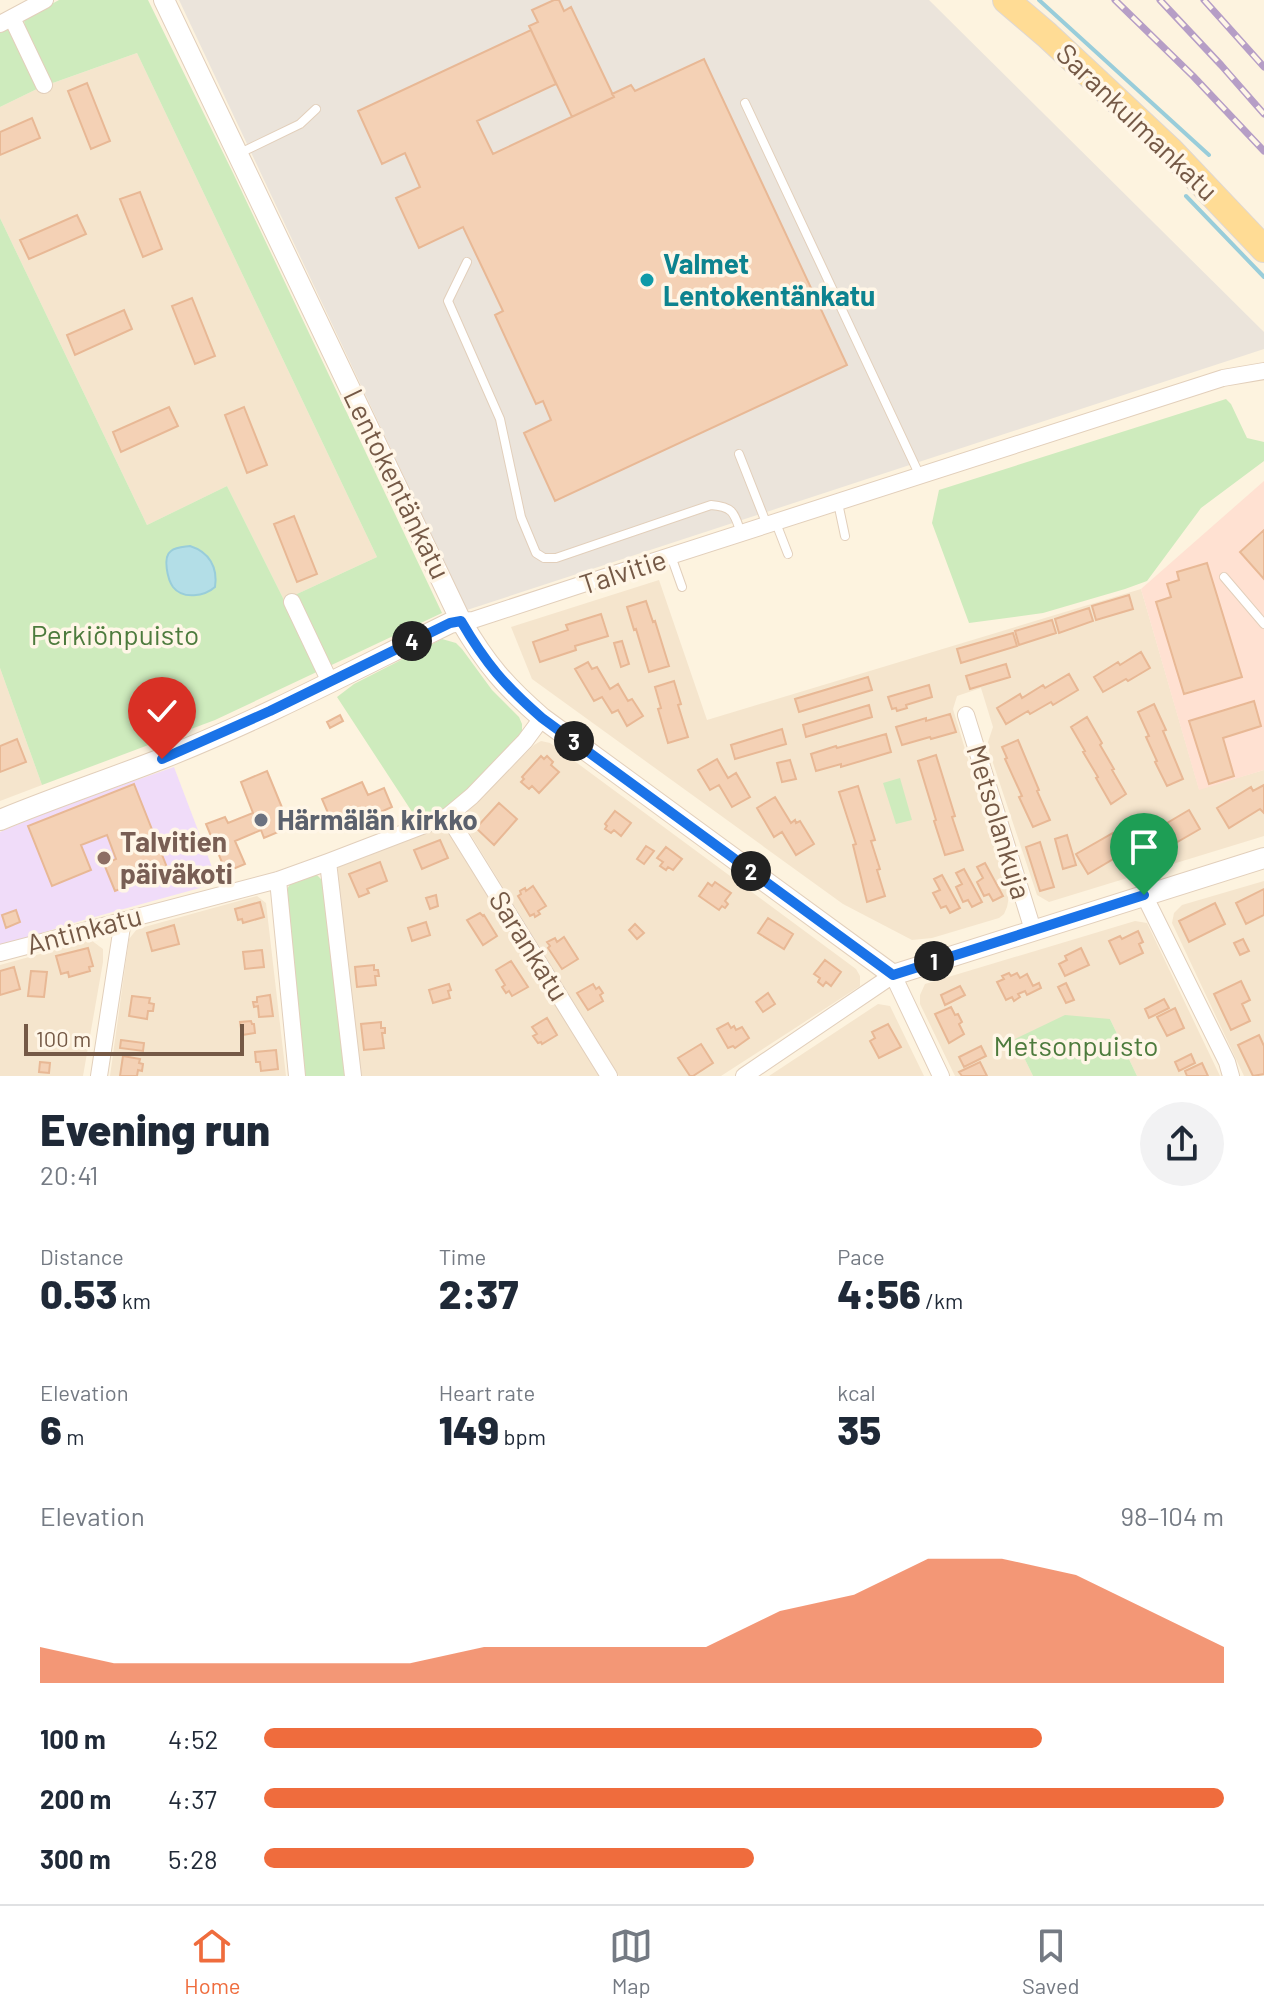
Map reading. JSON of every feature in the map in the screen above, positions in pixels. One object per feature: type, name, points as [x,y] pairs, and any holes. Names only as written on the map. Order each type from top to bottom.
[{"type":"main road","name":"Sarankulmankatu","points":[[1006,0],[1170,150],[1264,249]]},
{"type":"street","points":[[44,85],[6,21],[45,0]]},
{"type":"street","name":"Lentokentänkatu","points":[[164,0],[461,621],[494,672],[542,718],[893,975],[941,1076]]},
{"type":"street","name":"Talvitie","points":[[0,820],[162,759],[270,711],[450,623],[473,620],[1223,378],[1264,371]]},
{"type":"street","points":[[292,602],[330,682]]},
{"type":"street","name":"Metsolankuja","points":[[966,715],[1033,930]]},
{"type":"street","name":"Antinkatu","points":[[0,953],[278,880],[448,816],[472,796],[525,741],[542,718]]},
{"type":"street","name":"Sarankatu","points":[[448,816],[609,1076]]},
{"type":"street","points":[[744,1076],[893,975],[1264,858]]},
{"type":"street","points":[[328,862],[353,1076]]},
{"type":"street","points":[[278,880],[297,1076]]},
{"type":"street","points":[[1144,895],[1227,1062],[1231,1076]]},
{"type":"street","points":[[99,1076],[123,920]]},
{"type":"lane","points":[[745,103],[920,476]]},
{"type":"lane","points":[[238,154],[300,124],[316,109]]},
{"type":"lane","points":[[467,262],[448,301],[500,419],[521,517],[536,553],[544,558],[556,558],[711,505],[725,506],[733,512],[741,534]]},
{"type":"lane","points":[[739,454],[788,554]]},
{"type":"lane","points":[[838,503],[845,536]]},
{"type":"lane","points":[[671,556],[682,587]]},
{"type":"lane","points":[[1224,577],[1264,624]]},
{"type":"shaded area","points":[[179,0],[929,0],[1264,332],[1264,349],[467,610]]},
{"type":"shaded area","points":[[137,53],[377,557],[284,600],[227,486],[147,525],[0,218],[0,107],[39,88]]},
{"type":"shaded area","points":[[1264,481],[1264,770],[1199,790],[1141,589]]},
{"type":"shaded area","points":[[659,580],[707,720],[1141,589],[1199,789],[1264,770],[1264,836],[1049,902],[1037,895],[987,745],[993,727],[981,688],[957,696],[953,709],[1009,896],[1007,907],[999,918],[932,938],[912,940],[843,904],[532,679],[511,627]]},
{"type":"shaded area","points":[[0,668],[42,785],[0,801]]},
{"type":"shaded area","points":[[541,741],[550,743],[856,969],[860,986],[721,1076],[619,1076],[464,824],[463,816]]},
{"type":"shaded area","name":"Talvitien päiväkoti","points":[[174,767],[218,883],[0,946],[0,832],[59,807]]},
{"type":"shaded area","points":[[447,826],[601,1076],[359,1076],[338,867]]},
{"type":"shaded area","points":[[1264,881],[1264,1076],[1244,1076],[1172,923],[1174,913],[1182,905]]},
{"type":"shaded area","points":[[257,896],[266,903],[286,1076],[110,1076],[129,939],[137,929]]},
{"type":"shaded area","points":[[1135,921],[1147,923],[1220,1076],[1137,1076],[1110,1019],[1015,1039],[1033,1076],[955,1076],[920,1004],[925,984]]},
{"type":"shaded area","points":[[91,940],[103,949],[103,962],[83,1076],[0,1076],[0,965]]},
{"type":"shaded area","points":[[878,1004],[890,1006],[924,1076],[769,1076]]},
{"type":"green space","name":"Perkiönpuisto","points":[[59,0],[148,0],[442,613],[215,720],[42,785],[0,668],[0,218],[147,525],[227,486],[284,600],[377,557],[137,53],[50,84],[25,33],[24,19]]},
{"type":"green space","points":[[8,29],[39,88],[0,107],[0,33]]},
{"type":"green space","points":[[1226,399],[1247,438],[1264,442],[1264,461],[1201,508],[1147,581],[1043,613],[969,623],[932,523],[939,490]]},
{"type":"green space","points":[[442,639],[456,643],[462,649],[492,690],[519,717],[522,732],[471,789],[446,807],[418,821],[337,697],[354,684]]},
{"type":"green space","points":[[900,778],[912,820],[896,824],[883,783]]},
{"type":"green space","points":[[316,874],[326,884],[346,1076],[305,1076],[285,893],[290,884]]},
{"type":"green space","name":"Metsonpuisto","points":[[1065,1015],[1110,1019],[1137,1076],[1033,1076],[1015,1039]]},
{"type":"water","points":[[190,546],[211,561],[215,587],[206,593],[182,594],[169,579],[168,554]]},
{"type":"building","points":[[559,0],[564,11],[571,7],[614,97],[572,117],[529,26],[538,22],[532,10]]},
{"type":"building","name":"Valmet Lentokentänkatu","points":[[531,30],[556,84],[477,121],[493,154],[614,97],[612,94],[631,85],[635,91],[704,59],[847,365],[555,501],[524,433],[551,420],[543,401],[536,404],[495,315],[503,311],[463,227],[419,248],[396,198],[420,187],[405,153],[382,164],[358,111]]},
{"type":"building","points":[[87,83],[110,141],[91,149],[68,91]]},
{"type":"building","points":[[32,118],[40,138],[0,155],[0,132]]},
{"type":"building","points":[[140,192],[162,249],[143,257],[120,199]]},
{"type":"building","points":[[77,215],[86,234],[29,259],[20,240]]},
{"type":"building","points":[[192,298],[215,356],[195,364],[172,306]]},
{"type":"building","points":[[124,310],[132,329],[75,355],[67,335]]},
{"type":"building","points":[[169,407],[178,426],[121,452],[113,432]]},
{"type":"building","points":[[244,407],[267,465],[247,473],[225,415]]},
{"type":"building","points":[[294,516],[317,574],[297,582],[274,524]]},
{"type":"building","points":[[1264,530],[1264,579],[1240,552]]},
{"type":"building","points":[[1207,563],[1242,677],[1184,694],[1156,602],[1171,597],[1167,584],[1179,580],[1177,572]]},
{"type":"building","points":[[1129,595],[1133,609],[1096,620],[1092,606]]},
{"type":"building","points":[[646,601],[669,666],[649,672],[627,607]]},
{"type":"building","points":[[1089,608],[1093,621],[1059,633],[1055,619]]},
{"type":"building","points":[[601,614],[608,636],[575,646],[576,650],[540,662],[533,642],[568,630],[566,625]]},
{"type":"building","points":[[1052,620],[1056,633],[1019,645],[1015,631]]},
{"type":"building","points":[[1013,633],[1017,646],[961,663],[957,649]]},
{"type":"building","points":[[622,641],[629,664],[621,667],[614,643]]},
{"type":"building","points":[[1141,652],[1150,668],[1103,692],[1094,677]]},
{"type":"building","points":[[588,662],[592,669],[597,667],[610,689],[618,684],[628,701],[632,699],[643,716],[627,726],[618,710],[612,713],[602,697],[594,701],[575,669]]},
{"type":"building","points":[[1006,664],[1010,677],[970,689],[966,676]]},
{"type":"building","points":[[1069,674],[1078,690],[1053,705],[1051,702],[1030,714],[1028,711],[1006,724],[997,708],[1020,694],[1022,698]]},
{"type":"building","points":[[868,677],[872,690],[799,712],[795,699]]},
{"type":"building","points":[[674,681],[688,737],[668,743],[655,687]]},
{"type":"building","points":[[929,685],[932,697],[897,711],[896,708],[892,709],[888,697]]},
{"type":"building","points":[[1254,701],[1261,726],[1223,738],[1234,776],[1209,784],[1189,721]]},
{"type":"building","points":[[1154,704],[1183,779],[1167,786],[1155,762],[1146,737],[1149,736],[1138,712]]},
{"type":"building","points":[[869,705],[872,717],[806,737],[803,725]]},
{"type":"building","points":[[950,714],[956,732],[902,745],[896,727]]},
{"type":"building","points":[[340,715],[343,721],[330,728],[327,722]]},
{"type":"building","points":[[1087,717],[1126,794],[1111,804],[1071,727]]},
{"type":"building","points":[[782,729],[786,744],[735,759],[731,745]]},
{"type":"building","points":[[886,734],[891,752],[816,771],[811,754]]},
{"type":"building","points":[[17,739],[26,762],[0,772],[0,746]]},
{"type":"building","points":[[1018,740],[1050,820],[1033,827],[1002,747]]},
{"type":"building","points":[[936,755],[963,850],[945,855],[918,761]]},
{"type":"building","points":[[541,756],[544,759],[547,756],[559,772],[539,793],[521,782]]},
{"type":"building","points":[[717,759],[728,778],[736,773],[750,797],[732,807],[719,785],[710,790],[698,770]]},
{"type":"building","points":[[790,760],[796,779],[782,782],[777,763]]},
{"type":"building","name":"Härmälän kirkko","points":[[267,771],[290,827],[264,838],[261,830],[235,841],[245,864],[226,872],[206,824],[225,817],[228,823],[253,813],[241,782]]},
{"type":"building","points":[[362,782],[368,795],[384,788],[392,807],[365,819],[360,807],[331,820],[322,799]]},
{"type":"building","points":[[134,784],[168,870],[115,891],[104,864],[116,859],[107,835],[81,845],[91,870],[52,886],[28,826]]},
{"type":"building","points":[[1264,785],[1264,813],[1260,809],[1229,828],[1217,808],[1251,787],[1253,791]]},
{"type":"building","points":[[858,786],[875,840],[871,841],[885,896],[867,902],[853,845],[856,844],[839,792]]},
{"type":"building","points":[[775,797],[791,823],[800,821],[814,844],[796,855],[782,832],[774,837],[757,808]]},
{"type":"building","points":[[499,803],[517,819],[494,845],[476,828]]},
{"type":"building","points":[[1189,810],[1200,829],[1165,849],[1161,841],[1126,861],[1122,854],[1088,874],[1076,854],[1113,833],[1117,841],[1150,821],[1155,830]]},
{"type":"building","points":[[615,811],[631,823],[621,836],[614,830],[611,833],[605,829],[605,824]]},
{"type":"building","points":[[1067,835],[1076,865],[1063,869],[1055,839]]},
{"type":"building","points":[[440,840],[448,858],[422,869],[414,850]]},
{"type":"building","points":[[1040,842],[1054,887],[1040,891],[1026,847]]},
{"type":"building","points":[[646,846],[654,851],[644,864],[637,859]]},
{"type":"building","points":[[666,847],[682,859],[673,870],[660,866],[663,862],[657,858]]},
{"type":"building","points":[[380,862],[387,881],[367,889],[369,893],[359,897],[349,874]]},
{"type":"building","points":[[985,863],[1003,896],[993,901],[989,894],[984,896],[977,882],[983,878],[977,867]]},
{"type":"building","points":[[964,869],[982,902],[972,907],[968,900],[963,902],[956,887],[962,884],[956,873]]},
{"type":"building","points":[[942,875],[960,908],[950,913],[946,906],[941,908],[933,893],[940,890],[934,879]]},
{"type":"building","points":[[715,882],[731,893],[725,901],[728,904],[719,910],[699,896],[708,883],[712,886]]},
{"type":"building","points":[[533,886],[546,906],[535,917],[534,914],[530,916],[518,896],[520,891]]},
{"type":"building","points":[[1264,889],[1264,915],[1246,924],[1236,903]]},
{"type":"building","points":[[436,895],[438,906],[430,909],[426,898]]},
{"type":"building","points":[[260,902],[264,917],[243,923],[242,919],[238,920],[235,909]]},
{"type":"building","points":[[1215,903],[1225,924],[1189,942],[1179,921]]},
{"type":"building","points":[[16,910],[20,922],[6,928],[2,915]]},
{"type":"building","points":[[480,913],[497,936],[483,945],[467,920]]},
{"type":"building","points":[[768,918],[793,934],[784,949],[758,933]]},
{"type":"building","points":[[426,922],[430,935],[412,941],[408,928]]},
{"type":"building","points":[[635,924],[644,933],[637,939],[629,930]]},
{"type":"building","points":[[174,925],[179,944],[152,951],[147,933]]},
{"type":"building","points":[[1138,931],[1143,942],[1139,944],[1143,953],[1120,964],[1109,941]]},
{"type":"building","points":[[564,937],[578,959],[562,969],[547,942],[555,938],[557,942]]},
{"type":"building","points":[[1243,939],[1249,951],[1240,955],[1234,943]]},
{"type":"building","points":[[88,948],[93,966],[89,967],[90,971],[69,977],[68,972],[61,974],[56,956]]},
{"type":"building","points":[[1081,948],[1089,965],[1065,976],[1059,964],[1067,960],[1065,956]]},
{"type":"building","points":[[262,950],[264,967],[245,969],[243,952]]},
{"type":"building","points":[[825,960],[841,972],[831,986],[826,982],[823,986],[814,974]]},
{"type":"building","points":[[511,961],[528,987],[512,996],[502,987],[505,985],[496,970]]},
{"type":"building","points":[[374,965],[379,976],[375,976],[376,985],[357,987],[355,967]]},
{"type":"building","points":[[14,967],[20,989],[0,995],[0,971]]},
{"type":"building","points":[[31,971],[47,972],[44,997],[28,996]]},
{"type":"building","points":[[1009,973],[1011,976],[1017,973],[1020,978],[1027,974],[1033,986],[1039,983],[1041,988],[1027,995],[1025,991],[1018,994],[1020,997],[1014,1001],[1012,997],[1006,1000],[997,982]]},
{"type":"building","points":[[1241,981],[1250,1000],[1242,1004],[1250,1021],[1231,1030],[1214,994]]},
{"type":"building","points":[[1066,983],[1074,1000],[1066,1003],[1058,987]]},
{"type":"building","points":[[449,984],[450,998],[433,1003],[429,990]]},
{"type":"building","points":[[593,984],[603,993],[600,995],[603,1001],[588,1010],[577,993]]},
{"type":"building","points":[[960,986],[965,995],[945,1005],[941,995]]},
{"type":"building","points":[[768,993],[775,1004],[763,1012],[756,1002]]},
{"type":"building","points":[[270,995],[273,1016],[259,1017],[258,1006],[254,1007],[253,1002],[257,1002],[257,997]]},
{"type":"building","points":[[132,996],[150,998],[149,1003],[154,1004],[153,1011],[148,1011],[147,1019],[129,1016]]},
{"type":"building","points":[[1164,999],[1169,1008],[1149,1018],[1145,1009]]},
{"type":"building","points":[[951,1007],[962,1022],[959,1024],[964,1034],[949,1043],[935,1014]]},
{"type":"building","points":[[1175,1008],[1184,1028],[1167,1036],[1157,1017]]},
{"type":"building","points":[[547,1018],[557,1035],[542,1044],[538,1043],[532,1027]]},
{"type":"building","points":[[251,1021],[255,1033],[242,1035],[240,1022]]},
{"type":"building","points":[[381,1022],[381,1028],[385,1028],[385,1033],[382,1033],[384,1048],[364,1050],[361,1024]]},
{"type":"building","points":[[728,1023],[736,1030],[742,1027],[749,1038],[735,1048],[728,1048],[717,1029]]},
{"type":"building","points":[[888,1024],[901,1047],[879,1058],[870,1041],[875,1038],[872,1032]]},
{"type":"building","points":[[1259,1035],[1264,1046],[1264,1074],[1253,1076],[1238,1045]]},
{"type":"building","points":[[121,1040],[144,1043],[143,1051],[120,1048]]},
{"type":"building","points":[[701,1044],[713,1063],[690,1076],[678,1058]]},
{"type":"building","points":[[981,1046],[986,1056],[964,1067],[959,1057]]},
{"type":"building","points":[[276,1050],[278,1069],[261,1071],[255,1052]]},
{"type":"building","points":[[1191,1054],[1195,1063],[1179,1071],[1175,1062]]},
{"type":"building","points":[[123,1056],[140,1059],[142,1071],[138,1070],[137,1076],[120,1076]]},
{"type":"building","points":[[40,1062],[50,1063],[49,1073],[39,1072]]},
{"type":"building","points":[[980,1062],[987,1076],[962,1076],[959,1072]]},
{"type":"building","points":[[1202,1063],[1208,1076],[1187,1076],[1185,1071]]},
{"type":"waterway","points":[[1039,0],[1209,155]]},
{"type":"waterway","points":[[1186,196],[1264,277]]},
{"type":"railway","points":[[1115,0],[1264,151]]},
{"type":"railway","points":[[1160,0],[1264,114]]},
{"type":"railway","points":[[1204,0],[1264,67]]},
{"type":"place","name":"Valmet Lentokentänkatu","points":[[647,280]]},
{"type":"place","name":"Härmälän kirkko","points":[[261,820]]},
{"type":"place","name":"Talvitien päiväkoti","points":[[104,858]]},
{"type":"route","points":[[162,759],[270,711],[450,623],[461,621],[494,672],[542,718],[893,975],[1144,895]]}]
